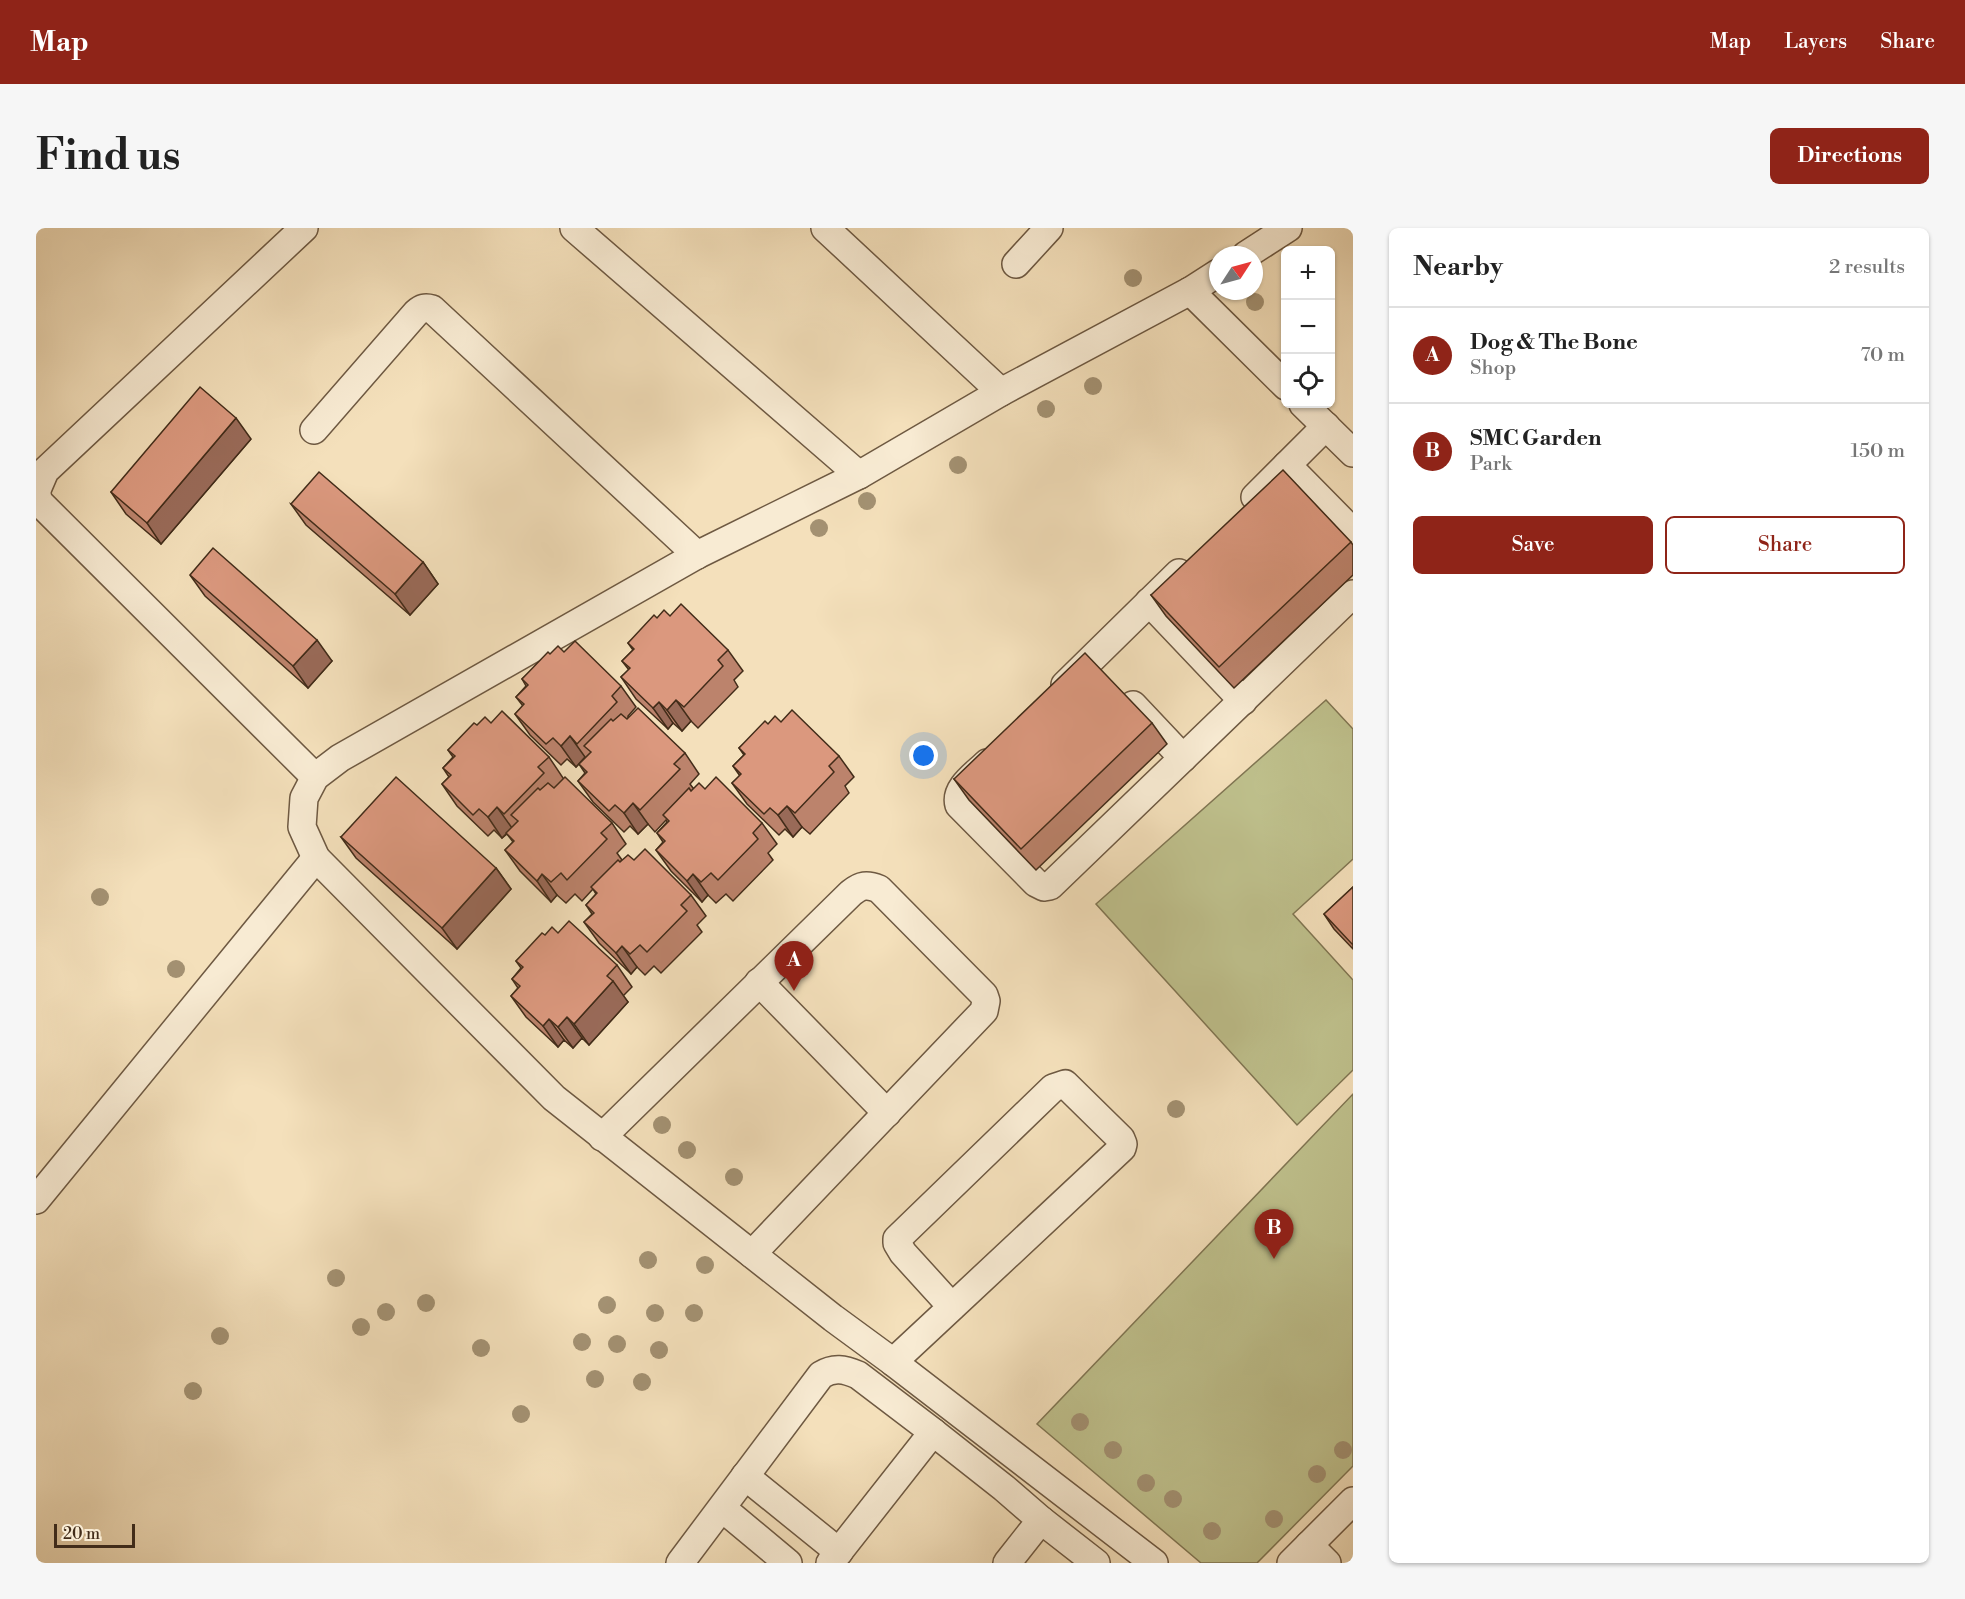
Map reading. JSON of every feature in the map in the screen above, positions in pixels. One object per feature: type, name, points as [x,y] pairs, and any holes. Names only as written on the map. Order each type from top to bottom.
[{"type":"street","points":[[304,228],[45,471],[36,492],[39,502],[315,777]]},
{"type":"street","points":[[574,228],[859,475]]},
{"type":"street","points":[[825,228],[1001,392]]},
{"type":"street","points":[[1016,264],[1049,228]]},
{"type":"street","points":[[1260,246],[1287,228]]},
{"type":"street","points":[[1154,1563],[833,1318],[554,1098],[316,858],[302,827],[304,798],[315,777],[340,758],[697,555],[859,475],[1001,392],[1209,279]]},
{"type":"street","points":[[1190,291],[1281,381]]},
{"type":"street","points":[[314,430],[416,313],[422,308],[428,308],[441,317],[697,555]]},
{"type":"street","points":[[1307,408],[1353,453]]},
{"type":"street","points":[[1239,513],[1326,426]]},
{"type":"street","points":[[1287,465],[1353,532]]},
{"type":"street","points":[[1050,700],[1103,674],[1149,602],[1198,554]]},
{"type":"street","points":[[1002,748],[961,789],[957,796],[959,805],[1036,883],[1044,887],[1050,886],[1353,594]]},
{"type":"street","points":[[1149,602],[1243,701]]},
{"type":"street","points":[[1103,674],[1184,758]]},
{"type":"street","points":[[36,1200],[316,858]]},
{"type":"street","points":[[602,1137],[851,893],[860,886],[869,885],[879,889],[984,995],[986,1002],[984,1011],[752,1254]]},
{"type":"street","points":[[759,982],[886,1113]]},
{"type":"street","points":[[893,1362],[1122,1149],[1121,1139],[1065,1084],[1053,1088],[897,1239],[903,1253],[951,1307]]},
{"type":"street","points":[[680,1563],[821,1375],[832,1368],[847,1370],[858,1375],[1004,1488],[1096,1563]]},
{"type":"street","points":[[745,1476],[835,1557],[933,1432]]},
{"type":"street","points":[[1004,1488],[1023,1464]]},
{"type":"street","points":[[1309,1557],[1353,1501]]},
{"type":"street","points":[[722,1508],[788,1563]]},
{"type":"street","points":[[1007,1563],[1041,1520]]},
{"type":"green space","points":[[1326,700],[1353,729],[1353,859],[1293,914],[1353,980],[1353,1070],[1297,1125],[1096,904]]},
{"type":"green space","points":[[1353,1094],[1353,1466],[1257,1563],[1201,1563],[1037,1424]]},
{"type":"building","points":[[200,387],[236,418],[147,523],[111,492]]},
{"type":"building","points":[[1283,470],[1351,542],[1219,667],[1151,595]]},
{"type":"building","points":[[319,472],[423,562],[395,594],[291,504]]},
{"type":"building","points":[[213,548],[317,640],[293,666],[190,575]]},
{"type":"building","points":[[681,604],[728,650],[718,660],[723,666],[684,707],[676,700],[667,710],[659,702],[653,708],[621,677],[630,668],[622,661],[634,649],[628,643],[654,615],[657,618],[664,610],[670,616]]},
{"type":"building","points":[[575,641],[621,686],[612,696],[617,702],[577,744],[570,736],[561,746],[553,738],[546,744],[515,714],[524,704],[516,697],[528,685],[522,679],[548,652],[550,654],[558,646],[564,652]]},
{"type":"building","points":[[1085,653],[1152,723],[1021,849],[954,779]]},
{"type":"building","points":[[638,708],[685,753],[674,764],[680,769],[640,810],[633,803],[624,813],[615,805],[609,811],[578,781],[587,772],[579,764],[591,752],[584,746],[611,719],[613,721],[621,714],[627,719]]},
{"type":"building","points":[[792,710],[839,756],[829,766],[834,772],[795,813],[787,806],[778,815],[770,808],[764,814],[732,783],[741,774],[733,766],[745,754],[739,748],[765,721],[768,724],[775,716],[781,722]]},
{"type":"building","points":[[502,711],[549,757],[538,767],[544,773],[504,814],[497,807],[488,817],[479,809],[473,815],[442,784],[451,775],[443,768],[455,756],[448,750],[474,723],[477,725],[485,717],[491,723]]},
{"type":"building","points":[[396,777],[496,868],[442,928],[341,837]]},
{"type":"building","points":[[565,777],[612,823],[601,833],[607,839],[567,880],[561,873],[551,882],[542,874],[537,881],[505,850],[514,841],[506,833],[518,821],[511,815],[538,788],[540,790],[548,783],[554,788]]},
{"type":"building","points":[[716,777],[762,823],[753,833],[758,839],[718,880],[711,873],[701,882],[693,874],[687,881],[656,850],[665,841],[657,833],[669,821],[663,815],[689,788],[691,791],[699,783],[705,789]]},
{"type":"building","points":[[645,849],[691,895],[681,905],[687,911],[647,952],[640,945],[630,954],[622,946],[616,953],[584,922],[594,913],[586,905],[597,893],[591,887],[618,860],[620,862],[628,855],[634,860]]},
{"type":"building","points":[[1353,887],[1353,945],[1324,914]]},
{"type":"building","points":[[569,921],[617,965],[607,976],[613,981],[574,1024],[567,1017],[558,1027],[549,1019],[543,1026],[511,996],[520,986],[512,979],[523,967],[516,961],[542,933],[545,935],[552,927],[558,933]]},
{"type":"place","name":"Dog & The Bone","points":[[794,991]]},
{"type":"place","name":"SMC Garden","points":[[1274,1259]]}]
